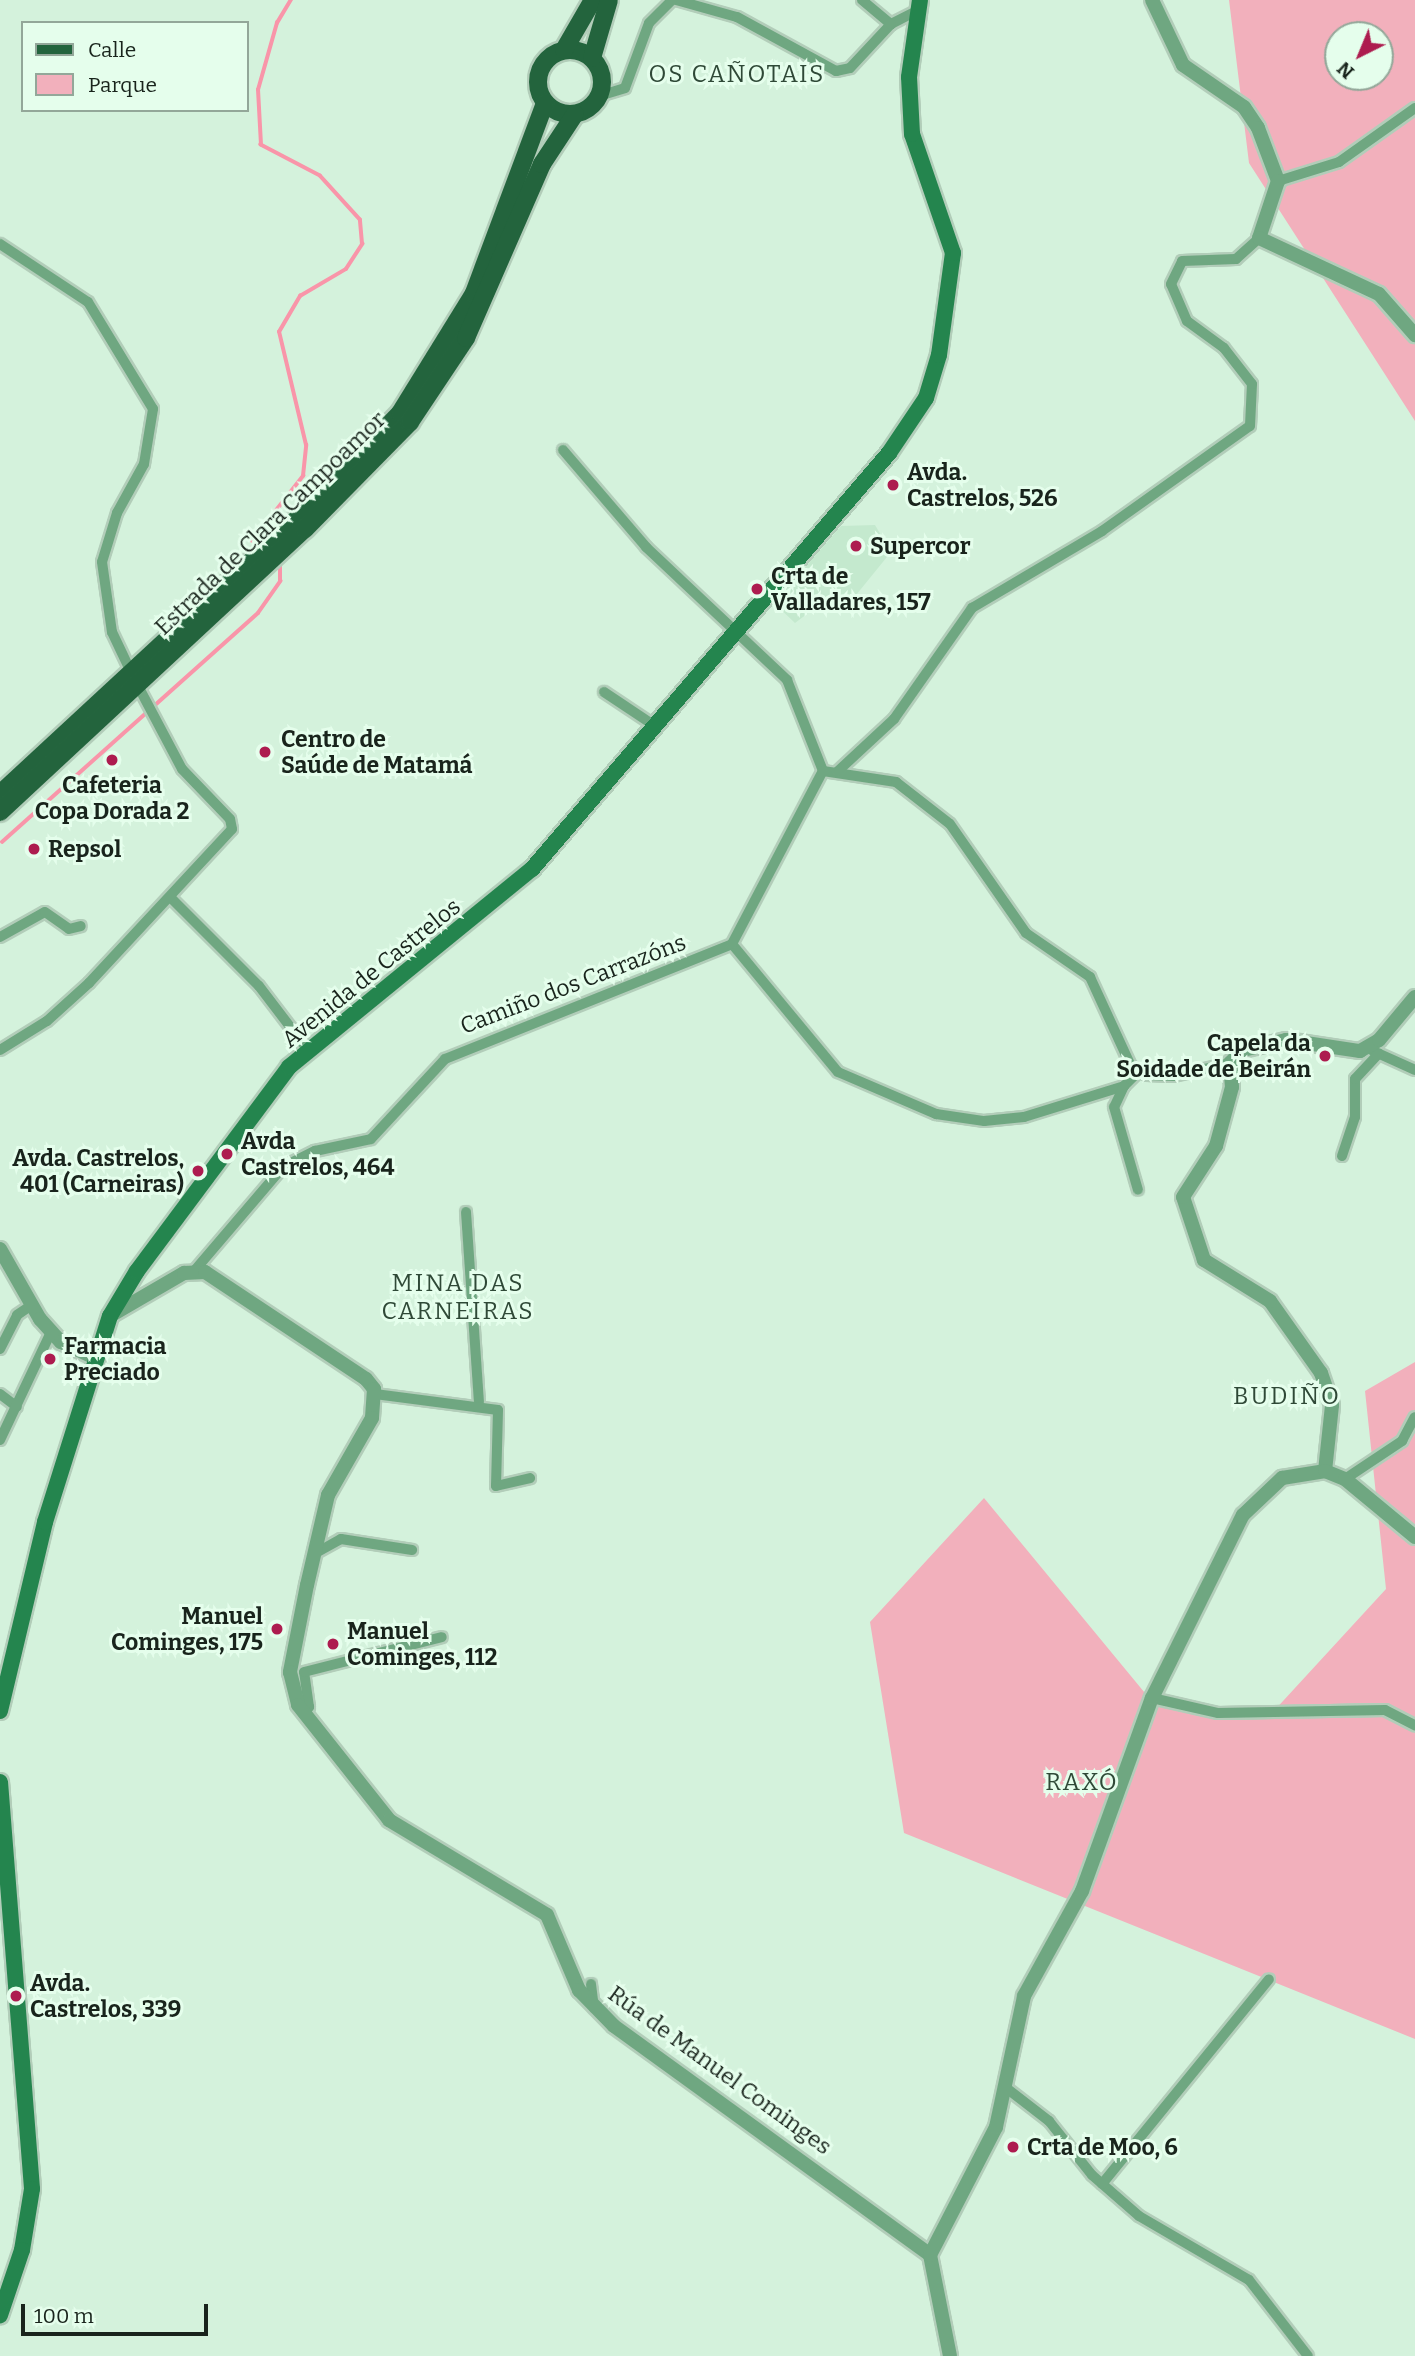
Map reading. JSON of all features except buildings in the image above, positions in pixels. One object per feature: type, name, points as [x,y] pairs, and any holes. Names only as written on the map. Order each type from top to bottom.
[{"type":"main road","name":"Estrada de Clara Campoamor","points":[[0,794],[138,685],[400,413],[474,293],[545,103],[538,75],[547,58],[564,50],[593,0]]},
{"type":"main road","points":[[592,58],[609,0]]},
{"type":"main road","name":"Avenida de Castrelos","points":[[0,1711],[45,1522],[110,1316],[190,1197],[307,1049],[509,892],[897,443],[933,378],[953,253],[912,134],[909,77],[919,5]]},
{"type":"main road","points":[[564,50],[592,58],[602,76],[599,96]]},
{"type":"main road","name":"Estrada de Clara Campoamor","points":[[0,813],[138,685],[410,422],[466,338],[542,164],[575,114],[599,96]]},
{"type":"main road","points":[[545,103],[575,114]]},
{"type":"main road","points":[[0,1782],[32,2189],[25,2238],[0,2315]]},
{"type":"street","points":[[599,96],[625,88],[649,23],[674,0],[737,17],[836,71],[850,68],[891,24],[919,5]]},
{"type":"street","points":[[862,0],[891,24]]},
{"type":"street","points":[[837,772],[894,719],[972,608],[1102,531],[1250,426],[1252,384],[1229,353],[1187,321],[1171,284],[1182,261],[1236,260],[1259,238],[1278,181],[1251,116],[1183,65],[1152,0]]},
{"type":"street","points":[[1278,181],[1339,163],[1415,108]]},
{"type":"street","points":[[1259,238],[1379,294],[1415,335]]},
{"type":"street","points":[[0,244],[89,302],[153,409],[144,464],[117,513],[102,562],[112,632],[182,769],[232,824],[171,898],[55,1014],[0,1050]]},
{"type":"street","points":[[563,450],[646,547],[736,631],[794,690],[823,771],[732,944],[838,1072],[936,1114],[984,1121],[1024,1117],[1124,1086]]},
{"type":"street","points":[[604,692],[655,726]]},
{"type":"street","points":[[823,771],[895,782],[950,824],[1026,933],[1090,977],[1138,1073]]},
{"type":"street","points":[[171,898],[259,986],[307,1049]]},
{"type":"street","points":[[0,937],[45,912],[69,929],[81,926]]},
{"type":"street","name":"Camiño dos Carrazóns","points":[[195,1270],[283,1167],[315,1151],[371,1139],[444,1059],[732,944]]},
{"type":"street","points":[[1342,1156],[1355,1117],[1355,1079],[1415,997]]},
{"type":"street","points":[[1138,1190],[1114,1107],[1124,1086],[1138,1073],[1186,1075],[1230,1063],[1261,1042],[1373,1051],[1415,1070]]},
{"type":"street","points":[[1230,1063],[1226,1118],[1183,1204],[1205,1260],[1270,1301],[1321,1373],[1332,1405],[1325,1471]]},
{"type":"street","points":[[466,1212],[479,1402]]},
{"type":"street","points":[[0,1249],[51,1332],[96,1359]]},
{"type":"street","points":[[110,1316],[195,1270],[349,1365],[375,1394],[479,1402],[498,1410],[496,1486],[530,1478]]},
{"type":"street","points":[[0,1349],[17,1315],[32,1305]]},
{"type":"street","points":[[0,1440],[51,1332]]},
{"type":"street","points":[[0,1394],[17,1407]]},
{"type":"street","name":"Rúa de Manuel Cominges","points":[[375,1394],[372,1418],[328,1495],[314,1554],[289,1672],[290,1690],[304,1713],[390,1820],[547,1915],[574,1981],[594,2008],[930,2255]]},
{"type":"street","points":[[1345,1479],[1396,1447],[1415,1417]]},
{"type":"street","points":[[950,2356],[930,2255],[980,2166],[1005,2087],[1017,2014],[1082,1891],[1152,1698],[1249,1507],[1282,1478],[1325,1471],[1345,1479],[1415,1537]]},
{"type":"street","points":[[314,1554],[341,1539],[411,1550]]},
{"type":"street","points":[[304,1713],[309,1707],[304,1672],[442,1637]]},
{"type":"street","points":[[1152,1698],[1218,1713],[1385,1710],[1415,1725]]},
{"type":"street","points":[[1102,2184],[1269,1979]]},
{"type":"street","points":[[591,1984],[594,2008]]},
{"type":"street","points":[[1005,2087],[1049,2121],[1102,2184],[1190,2250],[1249,2280],[1308,2356]]},
{"type":"shaded area","points":[[875,525],[891,552],[852,600],[823,602],[795,623],[774,603],[841,526]]},
{"type":"green space","points":[[1229,0],[1415,0],[1415,421],[1249,163]]},
{"type":"green space","points":[[1415,1362],[1415,2039],[904,1833],[870,1622],[984,1498],[1154,1704],[1272,1713],[1386,1589],[1365,1391]]},
{"type":"waterway","points":[[252,541],[303,476],[306,445],[279,332],[300,296],[346,269],[362,244],[360,220],[320,176],[261,145],[258,90],[277,23],[291,0]]},
{"type":"waterway","points":[[2,842],[258,613],[280,581],[280,567]]},
{"type":"place","name":"Avda. Castrelos, 526","points":[[893,485]]},
{"type":"place","name":"Supercor","points":[[856,546]]},
{"type":"place","name":"Crta de Valladares, 157","points":[[757,589]]},
{"type":"place","name":"Centro de Saúde de Matamá","points":[[265,752]]},
{"type":"place","name":"Cafeteria Copa Dorada 2","points":[[112,760]]},
{"type":"place","name":"Repsol","points":[[34,849]]},
{"type":"place","name":"Capela da Soidade de Beirán","points":[[1325,1056]]},
{"type":"place","name":"Avda Castrelos, 464","points":[[227,1154]]},
{"type":"place","name":"Avda. Castrelos, 401 (Carneiras)","points":[[198,1171]]},
{"type":"place","name":"Farmacia Preciado","points":[[50,1359]]},
{"type":"place","name":"Manuel Cominges, 175","points":[[277,1629]]},
{"type":"place","name":"Manuel Cominges, 112","points":[[333,1644]]},
{"type":"place","name":"Avda. Castrelos, 339","points":[[16,1996]]},
{"type":"place","name":"Crta de Moo, 6","points":[[1013,2147]]},
{"type":"district","name":"OS CAÑOTAIS","points":[[737,75]]},
{"type":"district","name":"MINA DAS CARNEIRAS","points":[[458,1298]]},
{"type":"district","name":"BUDIÑO","points":[[1287,1397]]},
{"type":"district","name":"RAXÓ","points":[[1082,1783]]}]
